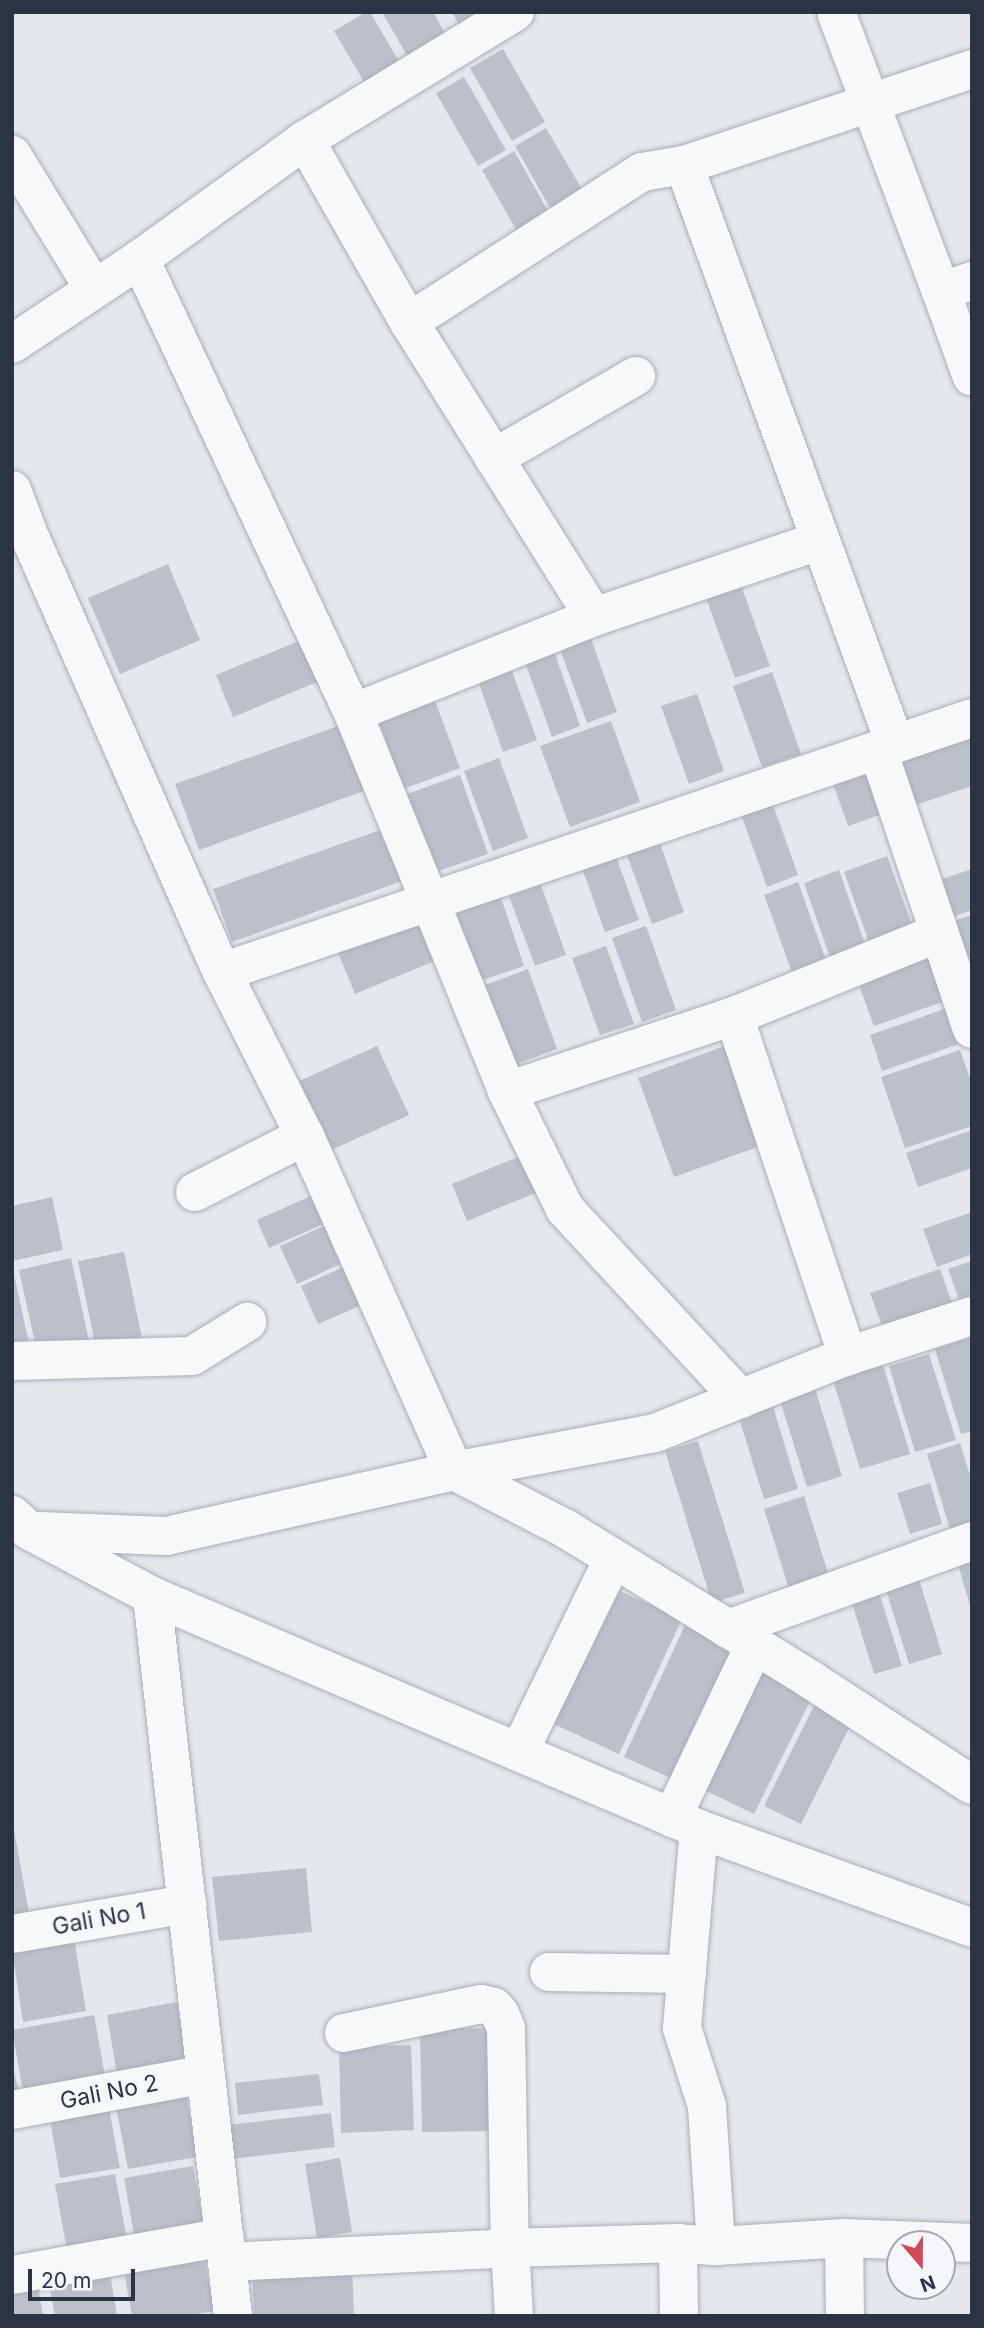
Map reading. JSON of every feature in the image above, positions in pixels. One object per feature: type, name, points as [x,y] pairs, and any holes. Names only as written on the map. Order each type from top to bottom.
[{"type":"street","points":[[12,344],[93,287],[140,259],[305,140],[515,12]]},
{"type":"street","points":[[836,12],[870,103],[956,286],[972,377]]},
{"type":"street","points":[[409,322],[642,172],[684,165],[972,69]]},
{"type":"street","points":[[305,140],[409,322],[594,617]]},
{"type":"street","points":[[12,155],[93,287]]},
{"type":"street","points":[[684,165],[819,541],[887,747],[938,933],[972,1029]]},
{"type":"street","points":[[140,259],[353,713],[507,1091],[565,1209],[741,1399]]},
{"type":"street","points":[[494,458],[636,376]]},
{"type":"street","points":[[12,490],[20,540],[222,972],[305,1136],[454,1471],[566,1529],[962,1768]]},
{"type":"street","points":[[353,713],[594,617],[819,541]]},
{"type":"street","points":[[222,972],[972,718]]},
{"type":"street","points":[[507,1091],[734,1016],[938,933]]},
{"type":"street","points":[[734,1016],[848,1356]]},
{"type":"street","points":[[195,1192],[305,1136]]},
{"type":"street","points":[[21,1523],[166,1536],[454,1471],[655,1433],[848,1356],[972,1317]]},
{"type":"street","points":[[12,1361],[192,1356],[247,1322]]},
{"type":"street","points":[[21,1523],[152,1596],[685,1824],[972,1928]]},
{"type":"street","points":[[741,1637],[972,1541]]},
{"type":"street","points":[[519,1752],[613,1559]]},
{"type":"street","points":[[152,1596],[233,2316]]},
{"type":"street","points":[[716,2246],[707,2106],[682,2028],[687,1974],[685,1824],[741,1637]]},
{"type":"street","name":"Gali No 1","points":[[12,1934],[187,1904]]},
{"type":"street","points":[[549,1972],[687,1974]]},
{"type":"street","points":[[344,2033],[481,2004],[494,2007],[500,2014],[506,2028],[510,2248],[514,2316]]},
{"type":"street","name":"Gali No 2","points":[[12,2110],[206,2074]]},
{"type":"street","points":[[844,2238],[845,2316]]},
{"type":"street","points":[[12,2275],[226,2250],[510,2248],[678,2243],[716,2246],[844,2238],[972,2243]]},
{"type":"street","points":[[678,2243],[679,2316]]},
{"type":"building","points":[[370,12],[401,65],[366,85],[334,31]]},
{"type":"building","points":[[382,12],[433,12],[447,37],[409,59]]},
{"type":"building","points":[[452,12],[489,12],[461,28]]},
{"type":"building","points":[[503,49],[545,122],[512,141],[470,68]]},
{"type":"building","points":[[464,77],[506,150],[478,166],[436,93]]},
{"type":"building","points":[[546,128],[586,196],[554,215],[515,146]]},
{"type":"building","points":[[514,151],[552,218],[520,236],[482,170]]},
{"type":"building","points":[[168,564],[200,640],[120,674],[88,598]]},
{"type":"building","points":[[741,585],[770,666],[735,678],[706,598]]},
{"type":"building","points":[[590,636],[617,712],[587,723],[559,646]]},
{"type":"building","points":[[299,641],[317,682],[233,717],[216,675]]},
{"type":"building","points":[[553,648],[580,726],[552,737],[524,659]]},
{"type":"building","points":[[508,660],[537,740],[503,752],[475,672]]},
{"type":"building","points":[[772,672],[801,754],[762,767],[733,686]]},
{"type":"building","points":[[432,693],[460,768],[403,789],[376,713]]},
{"type":"building","points":[[697,694],[724,771],[689,784],[661,706]]},
{"type":"building","points":[[611,721],[640,802],[570,827],[540,746]]},
{"type":"building","points":[[341,725],[364,791],[199,850],[175,784]]},
{"type":"building","points":[[972,737],[972,786],[907,808],[892,764]]},
{"type":"building","points":[[499,758],[528,838],[493,851],[464,771]]},
{"type":"building","points":[[869,767],[885,813],[848,826],[832,781]]},
{"type":"building","points":[[460,775],[488,854],[427,875],[399,797]]},
{"type":"building","points":[[772,802],[798,875],[767,887],[741,814]]},
{"type":"building","points":[[383,829],[402,881],[232,942],[213,889]]},
{"type":"building","points":[[660,843],[684,912],[652,924],[627,855]]},
{"type":"building","points":[[614,851],[639,920],[605,932],[580,863]]},
{"type":"building","points":[[887,856],[915,933],[871,948],[844,872]]},
{"type":"building","points":[[972,869],[972,910],[944,920],[931,883]]},
{"type":"building","points":[[839,870],[866,947],[831,960],[804,883]]},
{"type":"building","points":[[798,882],[827,963],[793,975],[764,895]]},
{"type":"building","points":[[541,885],[566,955],[535,966],[509,896]]},
{"type":"building","points":[[499,892],[524,966],[480,981],[455,907]]},
{"type":"building","points":[[416,909],[437,960],[355,994],[334,943]]},
{"type":"building","points":[[972,915],[972,956],[960,960],[947,923]]},
{"type":"building","points":[[646,926],[676,1010],[642,1022],[612,938]]},
{"type":"building","points":[[606,946],[634,1024],[600,1035],[572,958]]},
{"type":"building","points":[[929,955],[945,1001],[874,1026],[857,980]]},
{"type":"building","points":[[528,969],[557,1049],[514,1065],[485,985]]},
{"type":"building","points":[[950,1007],[962,1043],[882,1071],[870,1035]]},
{"type":"building","points":[[730,1044],[766,1144],[674,1177],[638,1078]]},
{"type":"building","points":[[377,1046],[409,1115],[329,1151],[297,1082]]},
{"type":"building","points":[[960,1050],[972,1084],[972,1126],[905,1148],[881,1077]]},
{"type":"building","points":[[972,1130],[972,1168],[918,1187],[906,1153]]},
{"type":"building","points":[[523,1155],[538,1192],[467,1221],[452,1184]]},
{"type":"building","points":[[313,1195],[326,1223],[269,1248],[257,1220]]},
{"type":"building","points":[[52,1197],[63,1250],[12,1261],[12,1206]]},
{"type":"building","points":[[972,1212],[972,1254],[937,1267],[923,1229]]},
{"type":"building","points":[[328,1224],[345,1262],[297,1284],[280,1246]]},
{"type":"building","points":[[124,1252],[143,1343],[97,1353],[78,1261]]},
{"type":"building","points":[[71,1258],[89,1341],[37,1352],[19,1270]]},
{"type":"building","points":[[972,1261],[972,1307],[963,1310],[948,1269]]},
{"type":"building","points":[[348,1265],[364,1304],[318,1324],[301,1286]]},
{"type":"building","points":[[940,1269],[953,1306],[884,1331],[870,1293]]},
{"type":"building","points":[[12,1271],[30,1348],[12,1352]]},
{"type":"building","points":[[970,1338],[972,1431],[961,1434],[935,1349]]},
{"type":"building","points":[[929,1354],[956,1440],[915,1452],[889,1366]]},
{"type":"building","points":[[883,1365],[910,1454],[860,1469],[833,1380]]},
{"type":"building","points":[[815,1389],[842,1476],[807,1487],[780,1400]]},
{"type":"building","points":[[773,1407],[798,1489],[764,1499],[739,1418]]},
{"type":"building","points":[[698,1441],[745,1593],[712,1603],[665,1451]]},
{"type":"building","points":[[960,1443],[972,1481],[972,1522],[950,1529],[927,1454]]},
{"type":"building","points":[[930,1483],[942,1524],[910,1534],[897,1493]]},
{"type":"building","points":[[804,1496],[829,1576],[789,1589],[764,1509]]},
{"type":"building","points":[[972,1553],[972,1609],[971,1609],[956,1558]]},
{"type":"building","points":[[917,1573],[942,1654],[909,1664],[884,1583]]},
{"type":"building","points":[[609,1586],[682,1619],[619,1754],[547,1721]]},
{"type":"building","points":[[878,1589],[902,1666],[874,1674],[850,1597]]},
{"type":"building","points":[[685,1625],[744,1652],[684,1784],[624,1757]]},
{"type":"building","points":[[753,1666],[813,1695],[754,1814],[694,1785]]},
{"type":"building","points":[[815,1704],[852,1722],[801,1824],[764,1806]]},
{"type":"building","points":[[12,1819],[30,1918],[12,1921]]},
{"type":"building","points":[[306,1868],[312,1932],[219,1941],[212,1877]]},
{"type":"building","points":[[74,1939],[86,2011],[23,2022],[12,1950]]},
{"type":"building","points":[[177,2002],[189,2068],[118,2081],[107,2015]]},
{"type":"building","points":[[94,2015],[105,2076],[23,2091],[12,2030]]},
{"type":"building","points":[[495,2028],[496,2131],[422,2132],[420,2029]]},
{"type":"building","points":[[411,2045],[414,2130],[341,2133],[339,2047]]},
{"type":"building","points":[[12,2063],[19,2093],[12,2094]]},
{"type":"building","points":[[319,2074],[323,2105],[238,2115],[235,2083]]},
{"type":"building","points":[[185,2089],[197,2157],[128,2169],[115,2101]]},
{"type":"building","points":[[108,2103],[120,2168],[60,2178],[49,2113]]},
{"type":"building","points":[[331,2113],[335,2147],[231,2159],[227,2125]]},
{"type":"building","points":[[340,2158],[352,2232],[317,2238],[305,2164]]},
{"type":"building","points":[[193,2166],[204,2228],[135,2240],[124,2178]]},
{"type":"building","points":[[115,2174],[127,2240],[67,2251],[55,2184]]},
{"type":"building","points":[[203,2252],[214,2311],[186,2316],[132,2316],[123,2266]]},
{"type":"building","points":[[352,2265],[354,2316],[254,2316],[252,2271]]},
{"type":"building","points":[[109,2268],[117,2316],[55,2316],[48,2279]]},
{"type":"building","points":[[37,2281],[43,2316],[12,2316],[12,2286]]}]
